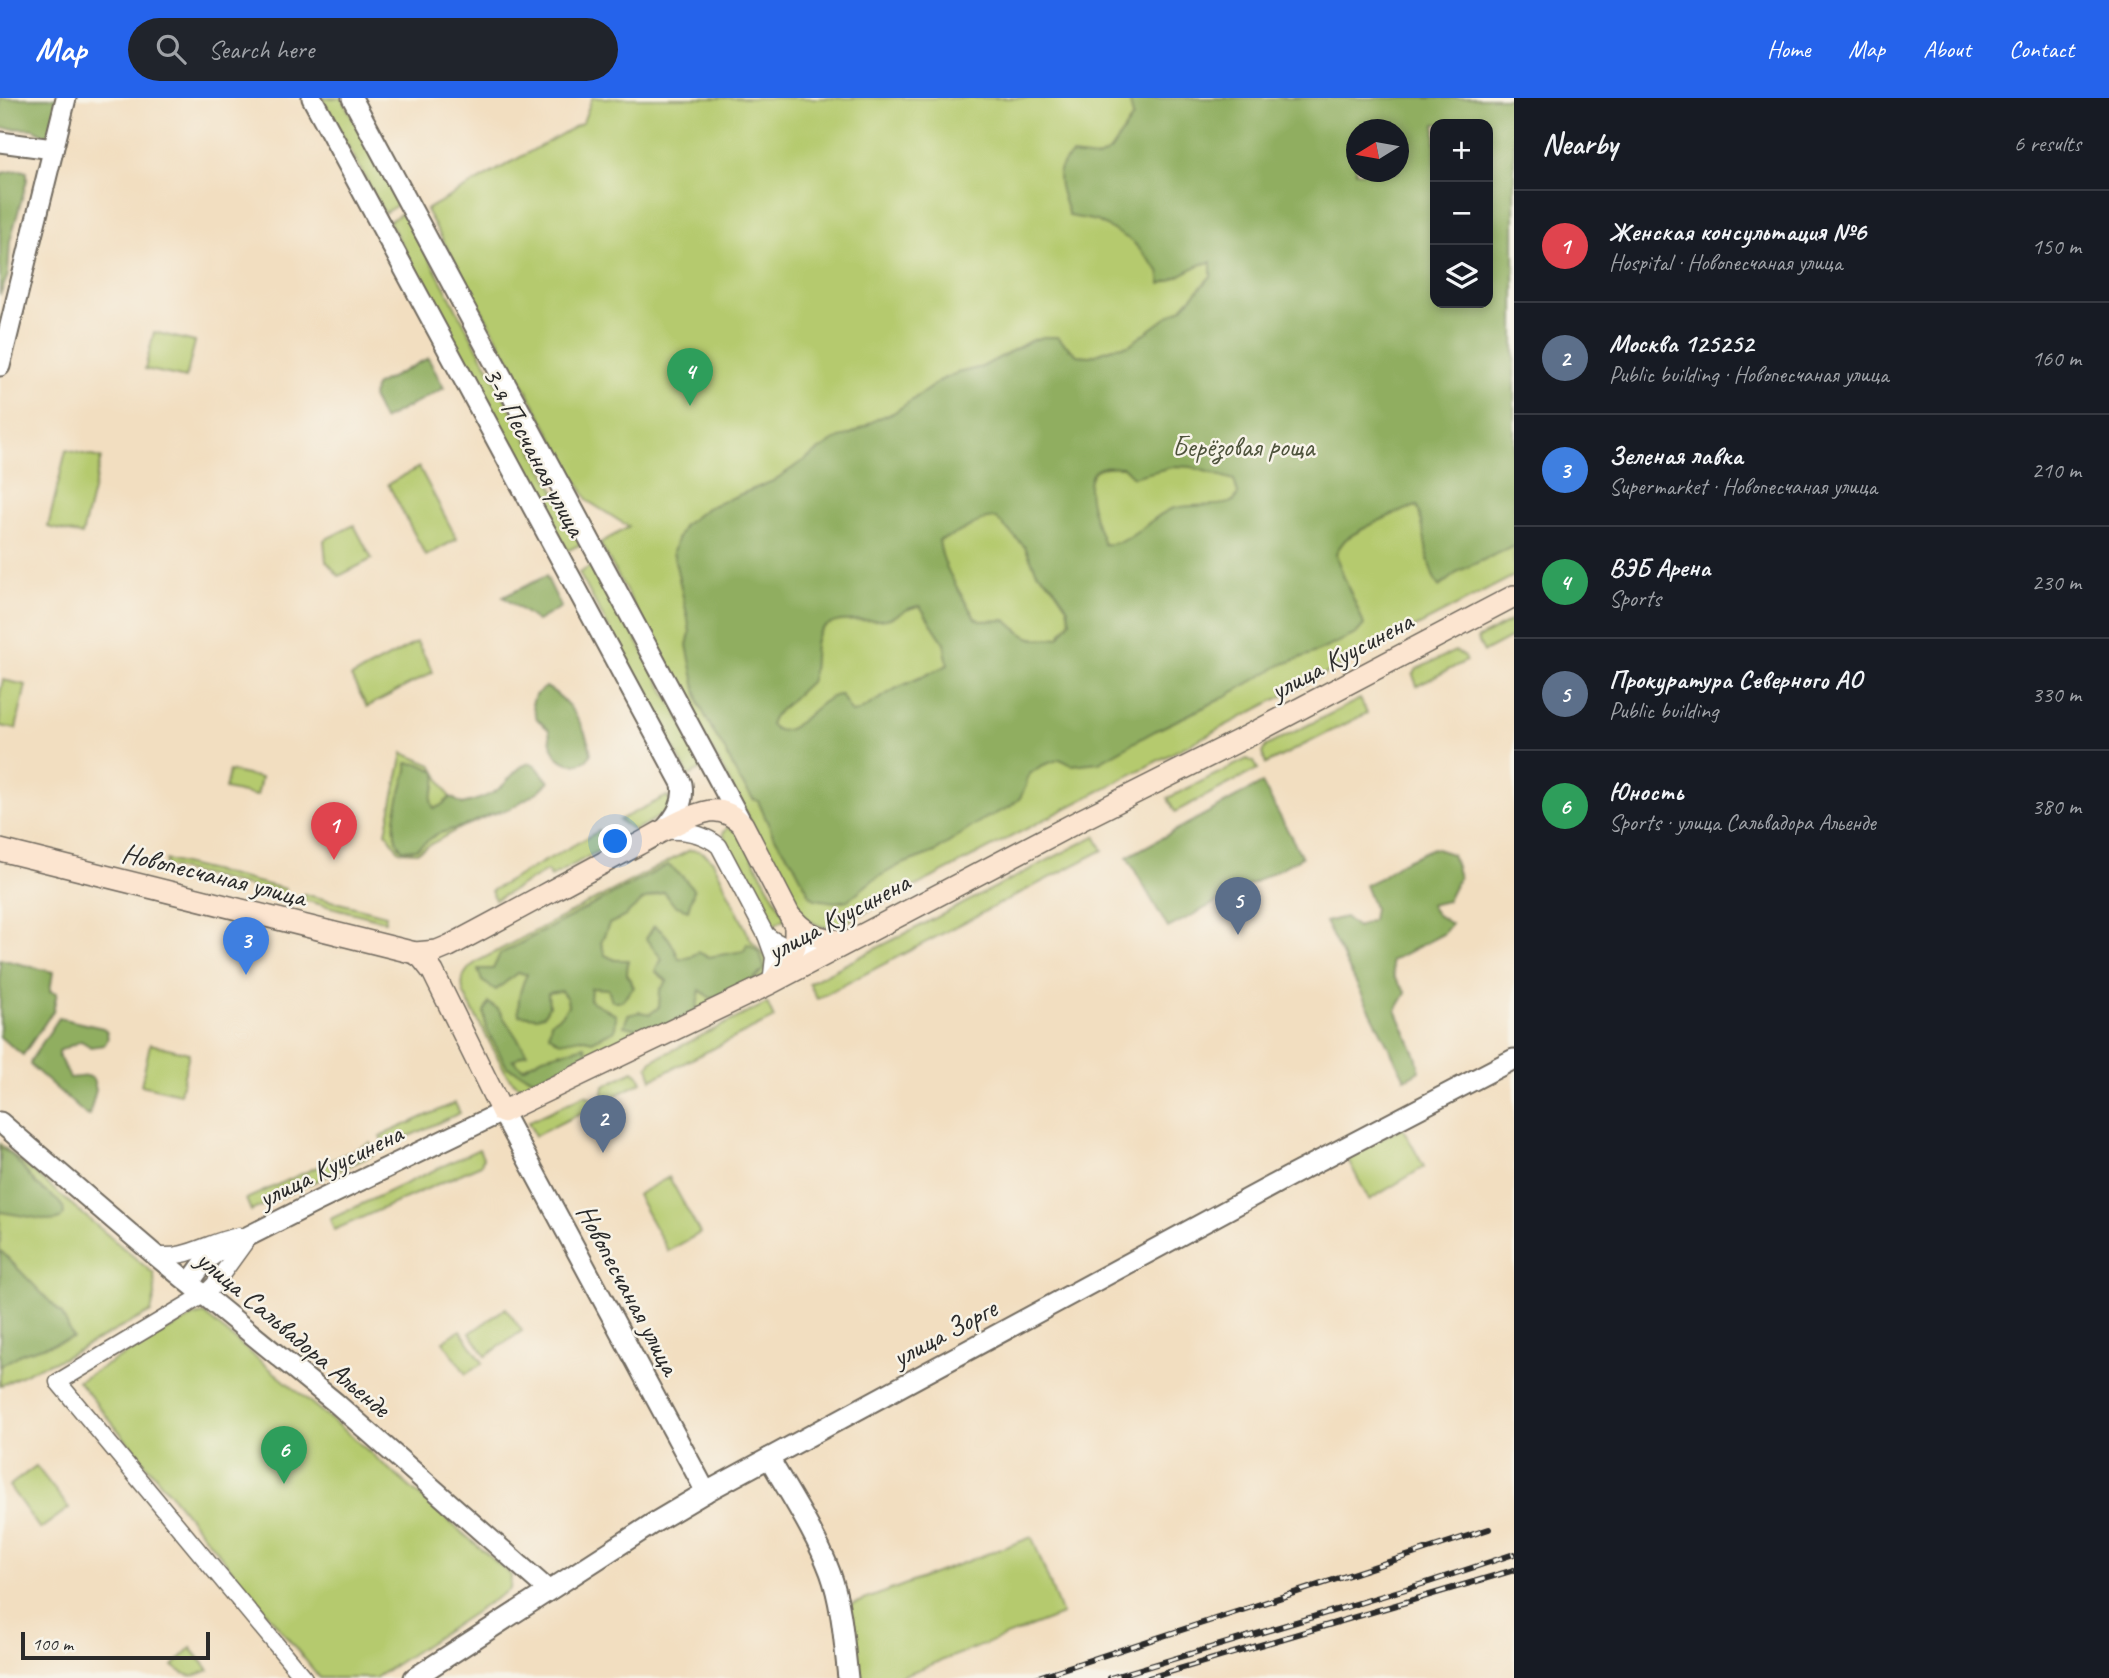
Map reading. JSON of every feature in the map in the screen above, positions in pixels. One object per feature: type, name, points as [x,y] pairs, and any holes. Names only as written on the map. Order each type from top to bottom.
[{"type":"main road","name":"улица Куусинена","points":[[502,1112],[771,983],[1112,803],[1248,736],[1514,596]]},
{"type":"main road","points":[[415,953],[437,951],[663,831],[710,811],[729,814],[743,825],[793,919],[796,934],[791,958],[771,983]]},
{"type":"main road","name":"Новопесчаная улица","points":[[0,849],[415,953]]},
{"type":"main road","points":[[793,919],[807,933],[816,937],[846,942]]},
{"type":"main road","points":[[439,984],[443,961],[451,949],[464,938]]},
{"type":"main road","points":[[415,953],[427,964],[439,984],[502,1112]]},
{"type":"street","points":[[0,366],[66,98]]},
{"type":"street","name":"3-я Песчаная улица","points":[[312,98],[682,784],[680,807],[663,831]]},
{"type":"street","name":"3-я Песчаная улица","points":[[352,98],[743,825]]},
{"type":"street","points":[[0,142],[53,149]]},
{"type":"street","points":[[663,831],[701,835],[719,846],[766,935],[774,957],[771,983]]},
{"type":"street","points":[[766,935],[783,946],[794,948],[817,948],[846,942]]},
{"type":"street","name":"улица Зорге","points":[[414,1678],[548,1590],[706,1492],[1288,1177],[1514,1059]]},
{"type":"street","name":"улица Куусинена","points":[[198,1288],[206,1260],[251,1234],[502,1112]]},
{"type":"street","name":"Новопесчаная улица","points":[[502,1112],[706,1492]]},
{"type":"street","name":"улица Сальвадора Альенде","points":[[0,1122],[155,1255],[336,1403],[548,1590]]},
{"type":"street","points":[[155,1255],[182,1256],[217,1241],[251,1234]]},
{"type":"street","points":[[198,1288],[58,1382],[304,1678]]},
{"type":"street","points":[[769,1458],[829,1570],[838,1605],[848,1678]]},
{"type":"green space","points":[[0,98],[63,98],[54,127],[46,136],[34,129],[0,128]]},
{"type":"green space","points":[[322,98],[342,98],[399,204],[384,213]]},
{"type":"green space","name":"Берёзовая роща","points":[[592,98],[1514,98],[1514,576],[841,925],[823,927],[800,912],[600,543],[629,527],[588,501],[426,210],[583,122]]},
{"type":"green space","name":"Берёзовая роща","points":[[1129,98],[1514,98],[1514,546],[1459,571],[1439,587],[1428,558],[1417,506],[1370,525],[1346,539],[1336,553],[1364,625],[1356,634],[1281,665],[1099,762],[1072,765],[1060,759],[1041,766],[1027,778],[1020,798],[1010,807],[982,820],[935,852],[900,865],[873,880],[848,900],[835,902],[815,899],[773,835],[758,801],[753,799],[737,776],[699,704],[687,645],[690,633],[688,619],[673,552],[677,539],[684,525],[707,508],[773,481],[833,441],[893,413],[943,379],[982,367],[1030,341],[1043,337],[1057,337],[1077,355],[1090,356],[1129,345],[1182,308],[1211,276],[1211,262],[1161,284],[1159,271],[1132,241],[1097,221],[1069,216],[1059,176],[1064,163],[1072,155],[1098,158],[1110,151],[1133,117]],"holes":[[[1176,466],[1191,467],[1234,480],[1238,494],[1226,504],[1171,509],[1131,537],[1113,544],[1104,544],[1089,494],[1091,476],[1096,470],[1123,467],[1133,477]],[[996,518],[1025,547],[1037,572],[1052,585],[1067,607],[1070,621],[1059,637],[1030,638],[1006,620],[981,621],[975,618],[958,590],[948,570],[939,540]],[[920,606],[944,643],[948,665],[897,688],[859,711],[852,713],[841,695],[832,697],[786,730],[778,730],[770,724],[773,717],[810,682],[816,639],[824,627],[841,621],[882,620]]]},
{"type":"green space","points":[[20,170],[27,172],[27,180],[10,241],[8,275],[0,295],[0,179],[2,173]]},
{"type":"green space","points":[[404,212],[583,543],[567,551],[389,221]]},
{"type":"green space","points":[[154,332],[195,342],[186,378],[145,369]]},
{"type":"green space","points":[[428,358],[444,388],[383,420],[372,397],[375,386]]},
{"type":"green space","points":[[66,450],[101,458],[82,535],[48,527]]},
{"type":"green space","points":[[419,467],[457,539],[426,556],[388,484]]},
{"type":"green space","points":[[354,525],[372,559],[339,576],[326,561],[324,540]]},
{"type":"green space","points":[[595,564],[706,767],[689,776],[579,573]]},
{"type":"green space","points":[[546,576],[561,607],[537,621],[503,597]]},
{"type":"green space","points":[[1514,619],[1514,636],[1484,652],[1477,639]]},
{"type":"green space","points":[[417,642],[433,672],[367,707],[351,677]]},
{"type":"green space","points":[[1455,651],[1464,656],[1466,661],[1417,686],[1413,675],[1417,669]]},
{"type":"green space","points":[[3,680],[26,685],[16,729],[0,726],[0,693]]},
{"type":"green space","points":[[546,687],[569,706],[581,724],[591,753],[586,761],[572,764],[558,757],[552,748],[549,730],[537,719],[532,704],[535,695]]},
{"type":"green space","points":[[1360,699],[1367,713],[1266,764],[1262,753],[1266,746]]},
{"type":"green space","points":[[403,753],[432,765],[465,825],[417,852],[399,851],[386,832]]},
{"type":"green space","points":[[1247,759],[1254,762],[1258,769],[1175,812],[1168,798]]},
{"type":"green space","points":[[407,763],[420,764],[435,771],[436,781],[431,798],[434,808],[451,797],[462,804],[487,796],[526,764],[536,766],[549,782],[509,809],[437,834],[416,849],[403,850],[395,834],[395,823]]},
{"type":"green space","points":[[229,771],[261,778],[257,796],[225,789]]},
{"type":"green space","points":[[1262,783],[1302,857],[1168,928],[1127,857]]},
{"type":"green space","points":[[667,796],[672,804],[668,809],[634,830],[619,820]]},
{"type":"green space","points":[[728,827],[738,832],[786,918],[772,926],[727,843],[723,833]]},
{"type":"green space","points":[[599,831],[607,846],[551,877],[547,871],[495,900],[491,891]]},
{"type":"green space","points":[[1095,836],[1103,850],[817,999],[809,983]]},
{"type":"green space","points":[[1433,848],[1452,854],[1459,877],[1447,901],[1430,905],[1436,914],[1451,924],[1443,934],[1391,961],[1394,977],[1406,993],[1396,1010],[1420,1071],[1405,1079],[1325,922],[1345,917],[1357,927],[1372,920],[1374,908],[1365,885],[1402,862]]},
{"type":"green space","points":[[690,850],[703,852],[713,861],[751,940],[766,957],[767,975],[537,1089],[516,1084],[507,1075],[464,994],[462,983],[467,971],[478,961]]},
{"type":"green space","points":[[166,860],[286,889],[285,895],[165,866]]},
{"type":"green space","points":[[668,865],[694,890],[688,910],[674,905],[664,892],[643,900],[624,917],[609,924],[601,943],[605,955],[615,960],[628,960],[627,974],[634,987],[622,1001],[612,1001],[608,989],[591,988],[590,1000],[616,1015],[615,1030],[592,1041],[581,1038],[560,1042],[549,1034],[551,1022],[568,1006],[561,991],[548,993],[549,1006],[544,1015],[519,1015],[520,993],[527,974],[517,973],[496,990],[482,981],[478,969],[493,969],[500,954]]},
{"type":"green space","points":[[304,894],[386,915],[385,921],[303,900]]},
{"type":"green space","points":[[654,926],[666,936],[679,959],[698,952],[708,957],[744,951],[747,944],[760,954],[764,969],[746,984],[725,994],[710,998],[700,990],[696,1011],[669,1024],[645,1029],[624,1026],[628,1015],[640,1012],[650,1014],[659,1007],[660,990],[667,981],[655,971],[662,959],[646,939]]},
{"type":"green space","points":[[0,959],[53,972],[50,991],[57,993],[53,1011],[23,1055],[0,1037]]},
{"type":"green space","points":[[489,1003],[498,1009],[527,1053],[513,1060],[523,1068],[543,1057],[585,1046],[588,1060],[563,1075],[536,1080],[507,1067],[486,1028],[484,1012]]},
{"type":"green space","points":[[767,1003],[774,1018],[652,1079],[648,1067],[653,1060]]},
{"type":"green space","points":[[59,1018],[103,1028],[107,1034],[104,1045],[91,1047],[81,1041],[59,1051],[59,1057],[70,1078],[88,1076],[93,1079],[96,1090],[89,1116],[30,1065]]},
{"type":"green space","points":[[150,1044],[189,1053],[180,1094],[141,1085]]},
{"type":"green space","points":[[633,1071],[642,1082],[606,1100],[603,1094],[604,1086]]},
{"type":"green space","points":[[585,1095],[594,1099],[597,1105],[535,1136],[528,1122]]},
{"type":"green space","points":[[455,1103],[460,1113],[385,1147],[380,1136]]},
{"type":"green space","points":[[1402,1127],[1424,1167],[1369,1200],[1346,1156]]},
{"type":"green space","points":[[370,1143],[375,1154],[251,1211],[246,1199]]},
{"type":"green space","points":[[0,1144],[154,1274],[155,1295],[151,1312],[61,1359],[0,1386]]},
{"type":"green space","points":[[0,1148],[10,1153],[38,1186],[58,1201],[64,1214],[60,1219],[54,1221],[0,1212]]},
{"type":"green space","points":[[479,1149],[483,1157],[481,1165],[334,1230],[330,1219]]},
{"type":"green space","points":[[669,1177],[700,1233],[668,1251],[637,1195]]},
{"type":"green space","points":[[0,1250],[62,1314],[73,1338],[23,1353],[0,1366]]},
{"type":"green space","points":[[506,1308],[522,1331],[486,1356],[470,1333]]},
{"type":"green space","points":[[204,1314],[351,1436],[511,1575],[510,1589],[375,1678],[320,1678],[78,1381],[194,1316]]},
{"type":"green space","points":[[460,1330],[483,1363],[466,1374],[443,1341]]},
{"type":"green space","points":[[36,1466],[69,1508],[40,1529],[9,1486]]},
{"type":"green space","points":[[1032,1537],[1062,1615],[896,1678],[859,1678],[848,1606]]},
{"type":"green space","points":[[191,1648],[209,1670],[190,1675],[173,1666]]},
{"type":"railway","points":[[1035,1678],[1489,1529]]},
{"type":"railway","points":[[1110,1678],[1514,1554]]},
{"type":"railway","points":[[1149,1678],[1514,1570]]},
{"type":"place","name":"ВЭБ Арена","points":[[690,406]]},
{"type":"place","name":"Женская консультация №6","points":[[334,860]]},
{"type":"place","name":"Прокуратура Северного АО","points":[[1238,935]]},
{"type":"place","name":"Зеленая лавка","points":[[246,975]]},
{"type":"place","name":"Москва 125252","points":[[603,1153]]},
{"type":"place","name":"Юность","points":[[284,1484]]}]
